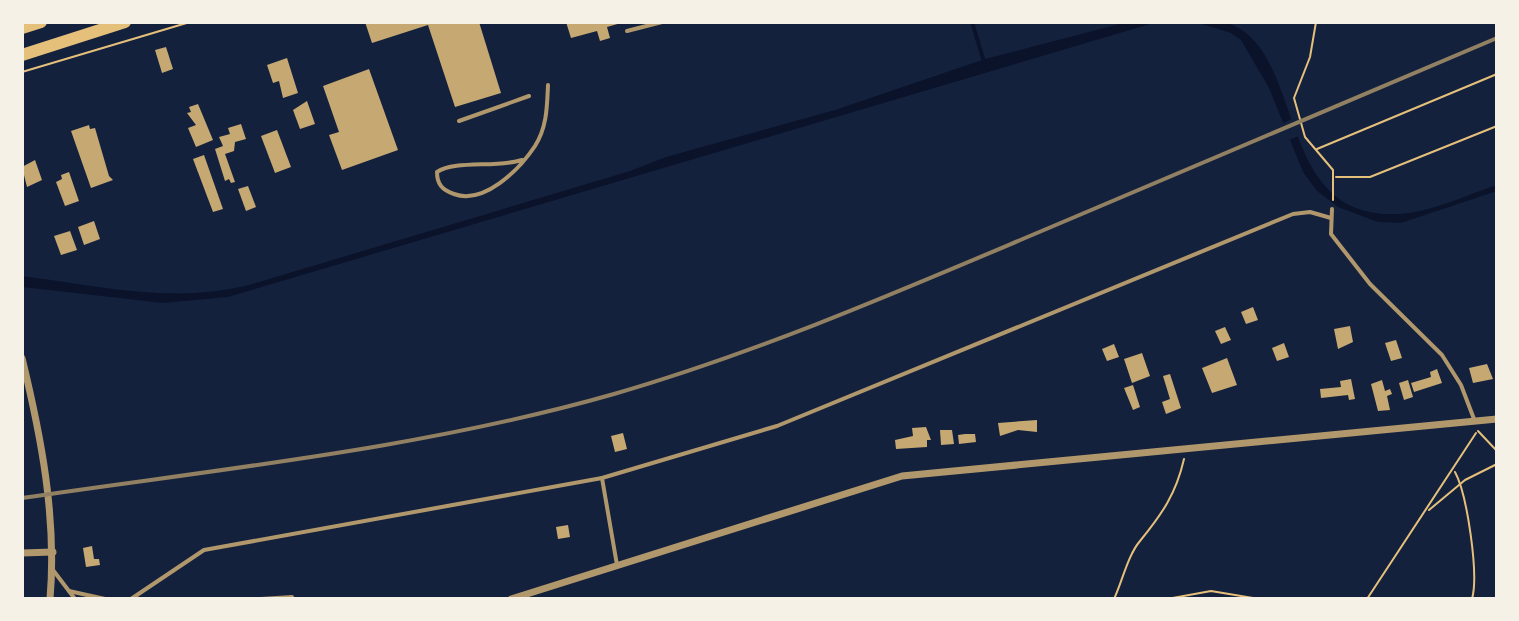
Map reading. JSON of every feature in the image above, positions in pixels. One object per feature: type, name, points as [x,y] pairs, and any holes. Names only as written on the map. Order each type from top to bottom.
[{"type":"main road","points":[[22,28],[41,22]]},
{"type":"main road","points":[[22,55],[125,22]]},
{"type":"street","points":[[22,358],[42,454],[53,552],[50,599]]},
{"type":"street","points":[[511,599],[902,476],[1187,446],[1497,419]]},
{"type":"street","points":[[22,553],[53,552]]},
{"type":"lane","points":[[627,31],[662,22]]},
{"type":"lane","points":[[522,160],[493,167],[446,166],[437,172],[437,182],[446,191],[464,198],[478,197],[522,160],[535,146],[547,121],[548,85]]},
{"type":"lane","points":[[459,121],[529,96]]},
{"type":"lane","points":[[1332,209],[1331,234],[1352,264],[1442,355],[1461,385],[1474,419]]},
{"type":"lane","points":[[131,599],[204,550],[602,478],[777,426],[1293,214],[1310,212],[1331,218]]},
{"type":"lane","points":[[602,478],[617,567]]},
{"type":"lane","points":[[53,570],[75,599]]},
{"type":"lane","points":[[69,591],[105,599]]},
{"type":"lane","points":[[261,599],[292,597]]},
{"type":"path","points":[[22,72],[190,22]]},
{"type":"path","points":[[1316,22],[1310,57],[1294,98],[1305,137],[1333,170],[1332,209]]},
{"type":"path","points":[[1317,149],[1497,74]]},
{"type":"path","points":[[1334,177],[1370,177],[1497,126]]},
{"type":"path","points":[[1367,599],[1454,471],[1477,430],[1497,451]]},
{"type":"path","points":[[1114,599],[1138,542],[1153,530],[1177,490],[1187,446]]},
{"type":"path","points":[[1425,514],[1461,483],[1497,464]]},
{"type":"path","points":[[1454,471],[1461,483],[1475,575],[1472,599]]},
{"type":"path","points":[[1167,599],[1211,591],[1259,599]]},
{"type":"water","points":[[1127,22],[1157,22],[228,297],[163,303],[22,287],[22,276],[164,293],[192,293],[249,285],[630,171],[666,157],[835,110],[985,59]]},
{"type":"water","points":[[1195,22],[1227,22],[1255,42],[1272,68],[1310,165],[1330,191],[1358,209],[1410,213],[1497,185],[1497,191],[1401,223],[1378,222],[1338,207],[1317,191],[1303,172],[1269,88],[1241,40],[1231,33]]},
{"type":"pier","points":[[1294,118],[1301,135],[1284,142],[1277,126]]},
{"type":"building","points":[[365,22],[479,22],[501,93],[455,107],[428,25],[372,43]]},
{"type":"building","points":[[566,22],[621,23],[607,27],[610,38],[600,41],[597,31],[571,38]]},
{"type":"building","points":[[166,47],[173,69],[162,73],[155,50]]},
{"type":"building","points":[[287,58],[298,93],[283,98],[279,81],[273,83],[267,65]]},
{"type":"building","points":[[369,69],[398,150],[342,170],[329,135],[339,132],[323,86]]},
{"type":"building","points":[[307,101],[315,124],[300,129],[293,110]]},
{"type":"building","points":[[198,104],[213,140],[196,147],[188,128],[196,125],[187,113],[191,112],[189,107]]},
{"type":"building","points":[[241,124],[246,139],[235,142],[234,151],[225,154],[235,182],[231,183],[229,179],[225,181],[215,149],[223,146],[219,137],[230,134],[228,128]]},
{"type":"building","points":[[89,125],[90,129],[95,128],[109,176],[113,180],[91,188],[71,131]]},
{"type":"building","points":[[277,130],[291,167],[275,173],[261,136]]},
{"type":"building","points":[[204,155],[223,209],[213,212],[193,159]]},
{"type":"building","points":[[35,160],[42,180],[27,187],[22,167]]},
{"type":"building","points":[[69,172],[79,201],[65,206],[56,182],[62,179],[61,175]]},
{"type":"building","points":[[248,186],[256,207],[246,211],[238,189]]},
{"type":"building","points":[[94,221],[100,239],[84,245],[78,227]]},
{"type":"building","points":[[70,231],[77,250],[61,255],[54,236]]},
{"type":"building","points":[[1253,307],[1258,320],[1246,324],[1241,312]]},
{"type":"building","points":[[1350,326],[1353,342],[1338,349],[1334,329]]},
{"type":"building","points":[[1225,327],[1231,340],[1221,344],[1215,331]]},
{"type":"building","points":[[1396,340],[1402,358],[1391,361],[1385,343]]},
{"type":"building","points":[[1284,343],[1289,357],[1277,361],[1272,348]]},
{"type":"building","points":[[1114,344],[1119,357],[1107,361],[1102,349]]},
{"type":"building","points":[[1142,353],[1150,376],[1132,383],[1124,359]]},
{"type":"building","points":[[1227,358],[1237,385],[1212,393],[1202,368]]},
{"type":"building","points":[[1487,364],[1493,379],[1473,383],[1469,368]]},
{"type":"building","points":[[1437,369],[1442,383],[1414,392],[1411,383],[1431,377],[1430,372]]},
{"type":"building","points":[[1170,374],[1181,408],[1166,414],[1162,402],[1170,399],[1163,376]]},
{"type":"building","points":[[1351,379],[1355,399],[1349,400],[1348,395],[1321,398],[1320,389],[1341,387],[1340,381]]},
{"type":"building","points":[[1382,380],[1385,391],[1390,389],[1392,394],[1387,396],[1390,410],[1378,411],[1371,384]]},
{"type":"building","points":[[1408,380],[1413,397],[1404,400],[1399,383]]},
{"type":"building","points":[[1133,385],[1140,407],[1133,410],[1124,388]]},
{"type":"building","points":[[1037,420],[1037,432],[1018,430],[1000,436],[998,423]]},
{"type":"building","points":[[926,427],[931,440],[927,440],[927,447],[896,449],[895,440],[913,436],[912,428]]},
{"type":"building","points":[[940,430],[952,430],[954,444],[941,445]]},
{"type":"building","points":[[623,433],[627,449],[615,452],[611,436]]},
{"type":"building","points":[[975,434],[976,442],[959,444],[958,435]]},
{"type":"building","points":[[568,525],[570,537],[558,539],[556,527]]},
{"type":"building","points":[[92,546],[94,559],[99,559],[100,565],[86,567],[83,548]]},
{"type":"waterway","points":[[972,22],[985,65]]},
{"type":"railway","points":[[22,498],[394,443],[541,413],[669,377],[885,297],[1497,38]]}]
